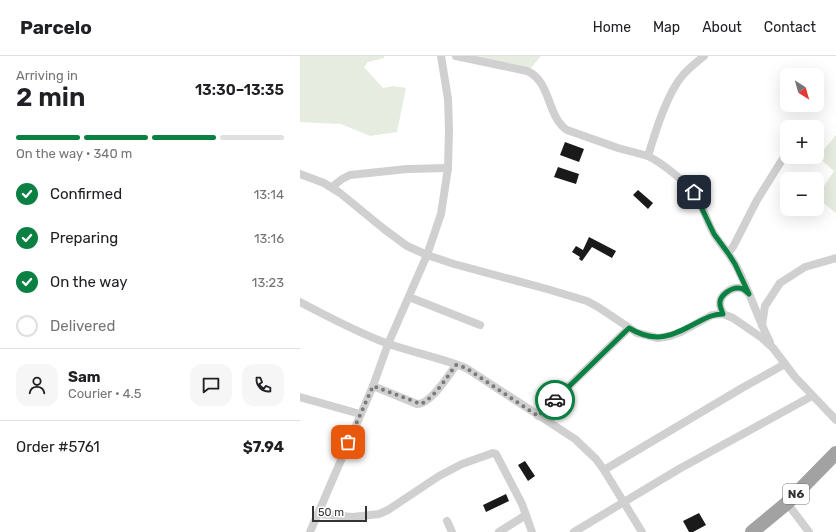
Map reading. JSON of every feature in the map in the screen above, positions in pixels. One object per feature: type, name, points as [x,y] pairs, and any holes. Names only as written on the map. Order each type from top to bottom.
[{"type":"highway","name":"N6","points":[[752,532],[787,503],[836,452]]},
{"type":"street","points":[[310,532],[373,386],[388,344],[427,255],[440,214],[448,168],[448,99],[441,56]]},
{"type":"street","points":[[456,56],[533,73],[545,92],[561,126],[567,130],[618,148],[648,156],[662,165],[694,192],[714,234],[728,253],[749,294],[773,348],[812,396],[836,420]]},
{"type":"street","points":[[648,156],[667,102],[677,83],[687,70],[704,56]]},
{"type":"street","points":[[728,253],[733,247],[757,200],[780,163]]},
{"type":"street","points":[[332,187],[350,175],[407,169],[448,168]]},
{"type":"street","points":[[300,174],[332,187],[407,246],[427,255],[454,264],[499,275],[587,301],[637,333],[658,338],[670,336],[681,332],[712,315],[723,314],[732,318],[762,338],[773,348]]},
{"type":"street","points":[[762,326],[765,306],[780,283],[804,267],[836,258]]},
{"type":"street","points":[[723,314],[720,304],[721,298],[726,292],[738,288],[744,289],[749,294]]},
{"type":"street","points":[[409,297],[480,324]]},
{"type":"street","points":[[300,302],[334,321],[388,344],[466,368],[575,439],[596,459],[604,470],[642,532]]},
{"type":"street","points":[[538,416],[629,328]]},
{"type":"street","points":[[604,470],[785,364]]},
{"type":"street","points":[[373,386],[421,404],[426,402],[456,365]]},
{"type":"street","points":[[574,532],[685,466],[812,396]]},
{"type":"street","points":[[300,397],[360,414]]},
{"type":"street","points":[[318,514],[353,517],[379,514],[388,510],[439,476],[462,464],[493,453],[496,454],[522,504],[532,532]]},
{"type":"street","points":[[787,503],[809,532]]},
{"type":"street","points":[[499,532],[526,515]]},
{"type":"street","points":[[446,521],[452,532]]},
{"type":"shaded area","points":[[300,56],[384,56],[384,58],[368,62],[364,67],[383,88],[394,86],[406,88],[397,132],[370,136],[341,124],[300,122]]},
{"type":"shaded area","points":[[469,56],[541,56],[531,68]]},
{"type":"shaded area","points":[[836,135],[836,213],[824,204],[824,186],[834,171],[824,162],[824,150]]},
{"type":"building","points":[[565,142],[584,149],[579,162],[560,155]]},
{"type":"building","points":[[558,167],[579,174],[576,184],[554,177]]},
{"type":"building","points":[[638,190],[653,203],[648,209],[633,195]]},
{"type":"building","points":[[589,237],[616,251],[612,258],[592,247],[582,261],[579,259],[580,257],[572,252],[576,246],[583,250]]},
{"type":"building","points":[[525,461],[535,476],[528,481],[518,465]]},
{"type":"building","points":[[506,494],[509,501],[486,512],[483,505]]},
{"type":"building","points":[[699,513],[706,525],[693,532],[689,532],[683,521]]},
{"type":"way so far","points":[[348,442],[373,386],[417,404],[421,404],[426,402],[456,365],[466,368],[538,416],[555,400]]},
{"type":"route","points":[[555,400],[629,328],[637,333],[649,337],[658,338],[670,336],[681,332],[712,315],[723,314],[720,304],[721,298],[726,292],[738,288],[744,289],[749,294],[735,264],[714,234],[694,192]]}]
